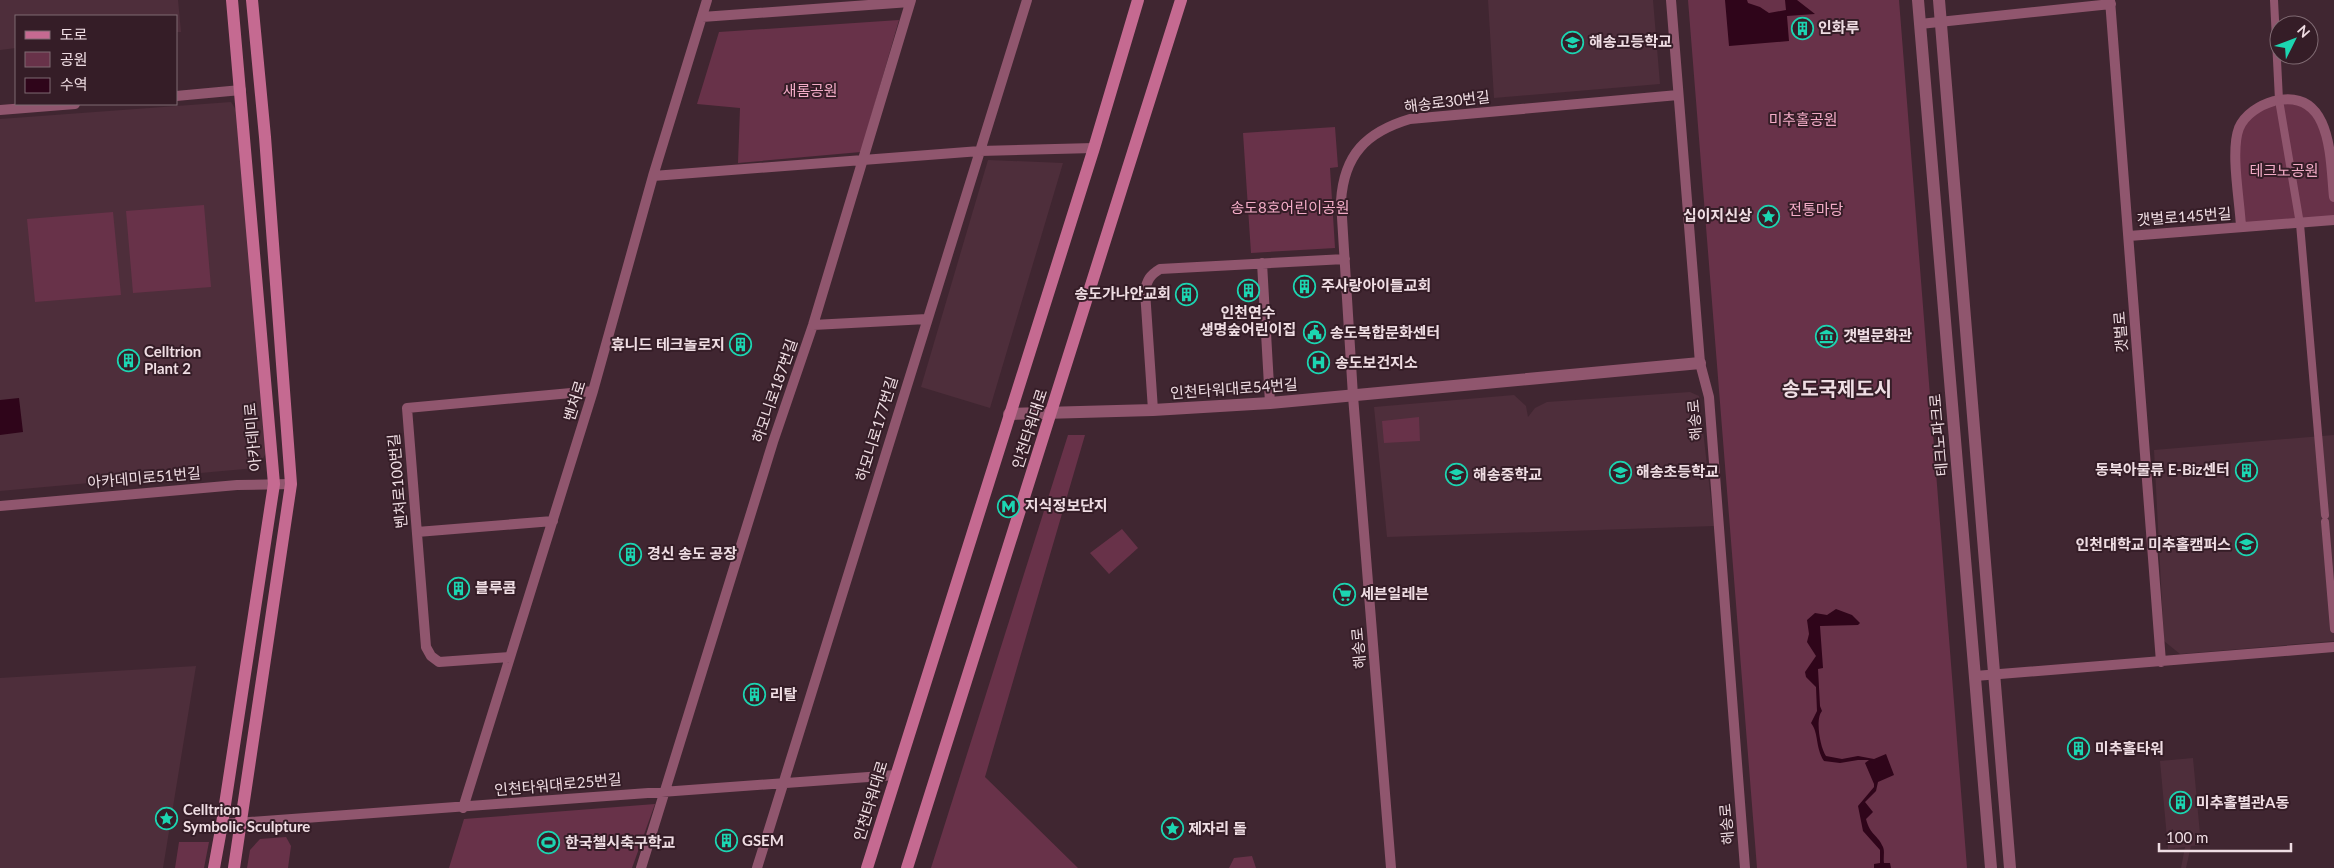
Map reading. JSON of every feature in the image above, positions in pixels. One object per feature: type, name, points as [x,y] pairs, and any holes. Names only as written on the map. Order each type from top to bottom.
[{"type":"main road","name":"아카데미로","points":[[214,868],[274,484],[232,0]]},
{"type":"main road","points":[[234,868],[291,484],[265,137],[252,0]]},
{"type":"main road","name":"인천타워대로","points":[[867,868],[1094,148],[1138,0]]},
{"type":"main road","name":"인천타워대로","points":[[907,868],[1181,0]]},
{"type":"street","name":"벤처로","points":[[463,808],[594,391],[653,176],[707,0]]},
{"type":"street","name":"하모니로177번길","points":[[756,868],[1027,0]]},
{"type":"street","name":"해송로","points":[[1671,0],[1700,363],[1708,397],[1745,868]]},
{"type":"street","name":"테크노파크로","points":[[1918,0],[1992,868]]},
{"type":"street","points":[[1938,0],[2010,868]]},
{"type":"street","points":[[2274,0],[2279,100],[2300,224],[2334,629]]},
{"type":"street","points":[[702,17],[910,1]]},
{"type":"street","name":"하모니로187번길","points":[[641,868],[773,442],[813,325],[910,1]]},
{"type":"street","points":[[1920,24],[2110,2]]},
{"type":"street","name":"갯벌로","points":[[2110,2],[2160,662]]},
{"type":"street","points":[[178,96],[241,90]]},
{"type":"street","name":"해송로30번길","points":[[1353,396],[1341,201],[1345,177],[1353,157],[1362,145],[1385,128],[1410,119],[1678,94]]},
{"type":"street","name":"갯벌로145번길","points":[[2241,227],[2235,144],[2239,128],[2246,117],[2257,108],[2279,100],[2301,102],[2315,111],[2324,124],[2328,138],[2334,197]]},
{"type":"street","points":[[0,110],[62,105]]},
{"type":"street","points":[[653,176],[980,151],[1094,148]]},
{"type":"street","name":"갯벌로145번길","points":[[2129,236],[2334,220]]},
{"type":"street","points":[[1153,410],[1145,290],[1148,278],[1160,269],[1345,259]]},
{"type":"street","points":[[1262,263],[1270,404]]},
{"type":"street","points":[[813,325],[927,319]]},
{"type":"street","name":"인천타워대로54번길","points":[[1009,414],[1153,410],[1270,404],[1700,363]]},
{"type":"street","name":"벤처로100번길","points":[[510,657],[449,663],[439,662],[431,656],[426,647],[407,408],[594,391]]},
{"type":"street","name":"해송로","points":[[1353,396],[1391,868]]},
{"type":"street","name":"아카데미로51번길","points":[[0,506],[228,486],[291,484]]},
{"type":"street","points":[[417,532],[553,521]]},
{"type":"street","points":[[1975,676],[2334,647]]},
{"type":"street","name":"인천타워대로25번길","points":[[222,824],[463,808],[666,790],[896,775]]},
{"type":"shaded area","points":[[0,0],[178,0],[181,32],[178,32],[178,15],[15,15],[15,48],[0,50]]},
{"type":"shaded area","name":"해송고등학교","points":[[1488,0],[1653,0],[1660,84],[1494,98]]},
{"type":"shaded area","points":[[231,102],[241,118],[268,450],[257,468],[0,491],[0,119]]},
{"type":"shaded area","points":[[988,160],[1063,163],[990,408],[921,387]]},
{"type":"shaded area","points":[[1690,392],[1699,396],[1714,526],[1387,537],[1374,407],[1514,395],[1526,406],[1528,417],[1535,408],[1547,402]]},
{"type":"shaded area","name":"인천대학교 미추홀캠퍼스","points":[[2334,435],[2334,641],[2180,654],[2164,641],[2154,450]]},
{"type":"shaded area","points":[[196,666],[163,868],[0,868],[0,678]]},
{"type":"shaded area","name":"미추홀별관A동","points":[[2193,758],[2201,845],[2191,846],[2186,868],[2181,868],[2185,847],[2168,849],[2160,761]]},
{"type":"green space","name":"미추홀공원","points":[[1688,0],[1899,0],[1967,868],[1757,868]]},
{"type":"green space","name":"새롬공원","points":[[899,20],[861,152],[738,163],[740,108],[697,104],[719,32]]},
{"type":"green space","name":"테크노공원","points":[[2301,102],[2324,124],[2334,197],[2334,220],[2241,227],[2239,128],[2257,108]]},
{"type":"green space","name":"송도8호어린이공원","points":[[1335,127],[1338,167],[1330,168],[1335,248],[1251,253],[1243,133]]},
{"type":"green space","points":[[204,205],[211,287],[133,293],[126,211]]},
{"type":"green space","points":[[113,212],[121,295],[35,302],[27,219]]},
{"type":"green space","points":[[1419,417],[1420,441],[1384,443],[1382,421]]},
{"type":"green space","points":[[1068,435],[1085,435],[985,777],[1078,868],[931,868]]},
{"type":"green space","points":[[1122,529],[1138,548],[1109,574],[1090,553]]},
{"type":"green space","name":"한국첼시축구학교","points":[[655,804],[632,868],[449,868],[464,819]]},
{"type":"green space","points":[[286,837],[291,846],[288,868],[247,868],[250,850],[260,839]]},
{"type":"green space","points":[[179,842],[209,842],[204,868],[175,868]]},
{"type":"green space","points":[[1252,856],[1256,868],[1229,868],[1234,858]]},
{"type":"water","points":[[1725,0],[1747,0],[1748,3],[1760,7],[1769,13],[1786,10],[1785,0],[1797,0],[1815,14],[1787,16],[1789,41],[1729,46]]},
{"type":"water","points":[[19,398],[23,432],[0,435],[0,400]]},
{"type":"water","points":[[1836,609],[1852,615],[1860,623],[1858,625],[1820,626],[1823,668],[1818,669],[1820,706],[1822,711],[1819,720],[1820,740],[1826,756],[1842,759],[1858,756],[1874,759],[1886,754],[1894,775],[1878,782],[1876,791],[1865,802],[1873,812],[1866,819],[1872,832],[1883,847],[1884,863],[1890,863],[1891,868],[1874,868],[1874,864],[1880,863],[1880,850],[1863,831],[1858,806],[1874,787],[1865,763],[1869,760],[1840,763],[1824,761],[1811,723],[1817,711],[1816,687],[1806,677],[1805,672],[1816,656],[1807,642],[1809,634],[1807,620],[1815,613],[1827,615]]},
{"type":"place","name":"인화루","points":[[1802,28]]},
{"type":"place","name":"해송고등학교","points":[[1573,42]]},
{"type":"place","name":"십이지신상","points":[[1768,216]]},
{"type":"place","name":"주사랑아이들교회","points":[[1305,286]]},
{"type":"place","name":"인천연수 생명숲어린이집","points":[[1248,290]]},
{"type":"place","name":"송도가나안교회","points":[[1187,294]]},
{"type":"place","name":"송도복합문화센터","points":[[1314,333]]},
{"type":"place","name":"갯벌문화관","points":[[1827,336]]},
{"type":"place","name":"휴니드 테크놀로지","points":[[741,345]]},
{"type":"place","name":"Celltrion Plant 2","points":[[128,361]]},
{"type":"place","name":"송도보건지소","points":[[1319,363]]},
{"type":"place","name":"동북아물류 E-Biz센터","points":[[2246,470]]},
{"type":"place","name":"해송초등학교","points":[[1620,472]]},
{"type":"place","name":"해송중학교","points":[[1457,475]]},
{"type":"place","name":"지식정보단지","points":[[1009,506]]},
{"type":"place","name":"인천대학교 미추홀캠퍼스","points":[[2247,545]]},
{"type":"place","name":"경신 송도 공장","points":[[631,554]]},
{"type":"place","name":"블루콤","points":[[459,588]]},
{"type":"place","name":"세븐일레븐","points":[[1344,594]]},
{"type":"place","name":"리탈","points":[[754,695]]},
{"type":"place","name":"미추홀타워","points":[[2079,749]]},
{"type":"place","name":"미추홀별관A동","points":[[2180,803]]},
{"type":"place","name":"Celltrion Symbolic Sculpture","points":[[167,819]]},
{"type":"place","name":"제자리 돌","points":[[1172,829]]},
{"type":"place","name":"GSEM","points":[[726,841]]},
{"type":"place","name":"한국첼시축구학교","points":[[549,843]]},
{"type":"district","name":"송도국제도시","points":[[1837,389]]},
{"type":"park label","name":"전통마당","points":[[1816,210]]}]
